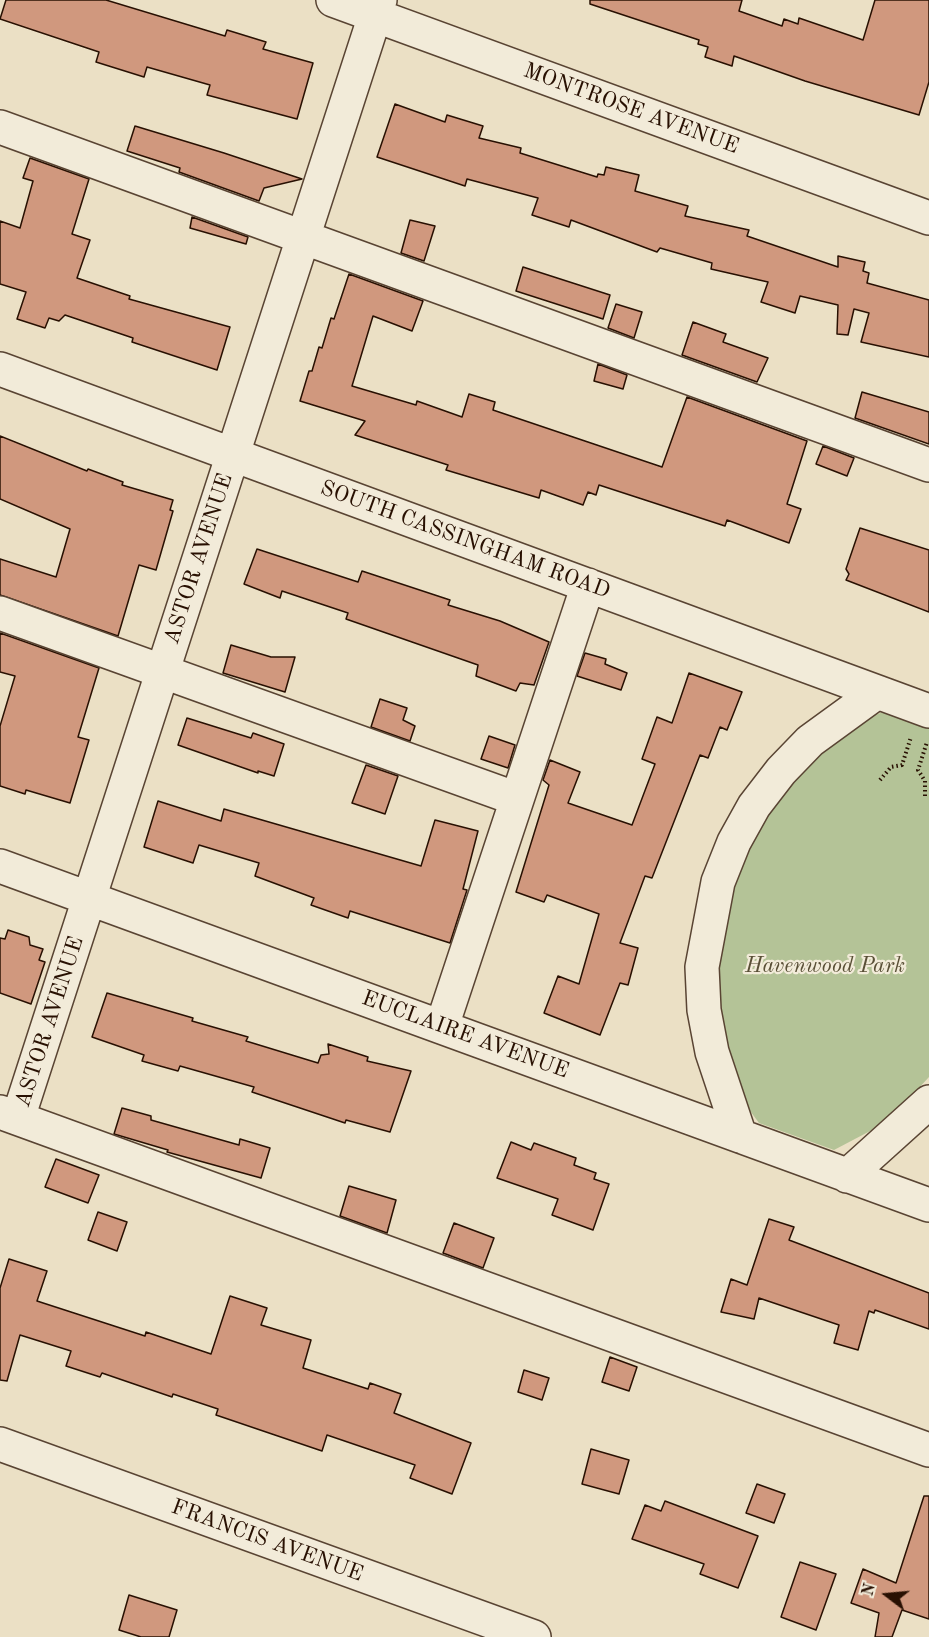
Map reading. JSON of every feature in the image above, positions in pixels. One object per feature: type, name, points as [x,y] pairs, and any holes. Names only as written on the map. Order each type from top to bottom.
[{"type":"street","name":"MONTROSE AVENUE","points":[[333,0],[378,8],[929,218]]},
{"type":"street","name":"ASTOR AVENUE","points":[[9,1115],[90,898],[378,8]]},
{"type":"street","points":[[0,127],[929,465]]},
{"type":"street","name":"SOUTH CASSINGHAM ROAD","points":[[0,369],[876,693],[921,722]]},
{"type":"street","points":[[442,1026],[588,585]]},
{"type":"street","points":[[0,613],[517,799]]},
{"type":"street","points":[[740,1136],[712,1052],[704,1010],[702,967],[718,882],[734,842],[754,806],[781,771],[810,741],[876,693]]},
{"type":"street","name":"EUCLAIRE AVENUE","points":[[0,866],[929,1205]]},
{"type":"street","points":[[847,1176],[929,1102]]},
{"type":"street","points":[[9,1115],[929,1450]]},
{"type":"street","name":"FRANCIS AVENUE","points":[[0,1444],[534,1637]]},
{"type":"path","points":[[880,780],[891,767],[902,765],[921,722]]},
{"type":"path","points":[[925,796],[925,781],[918,770],[928,739]]},
{"type":"green space","name":"Havenwood Park","points":[[883,712],[929,728],[929,1077],[904,1104],[872,1130],[834,1150],[759,1123],[748,1108],[728,1048],[721,1008],[719,968],[724,927],[734,887],[749,849],[768,815],[793,782],[821,753],[867,718]]},
{"type":"building","points":[[6,0],[106,0],[225,36],[227,30],[266,42],[263,49],[313,63],[297,119],[207,95],[210,85],[147,67],[144,77],[96,62],[99,52],[0,19]]},
{"type":"building","points":[[590,0],[742,0],[739,11],[782,26],[784,19],[798,24],[799,18],[863,40],[875,0],[929,0],[929,82],[919,115],[805,81],[734,56],[732,66],[705,57],[708,47],[698,44],[699,40],[590,4]]},
{"type":"building","points":[[395,104],[445,122],[447,115],[483,126],[479,138],[521,148],[520,153],[597,177],[598,174],[604,175],[606,167],[639,175],[635,191],[688,206],[685,216],[749,230],[747,236],[838,267],[838,256],[865,262],[863,271],[869,273],[867,283],[929,300],[929,357],[861,342],[869,313],[854,309],[848,335],[837,334],[838,305],[800,296],[795,313],[761,302],[768,282],[711,269],[712,263],[660,248],[657,252],[571,220],[569,227],[532,215],[538,198],[467,179],[465,186],[377,157]]},
{"type":"building","points":[[135,126],[302,179],[264,188],[259,201],[179,172],[180,168],[127,151]]},
{"type":"building","points":[[30,158],[89,179],[72,234],[90,240],[77,278],[130,296],[129,299],[230,327],[217,370],[132,342],[133,338],[65,315],[59,321],[49,318],[45,328],[17,319],[26,292],[0,284],[0,221],[20,228],[33,181],[23,178]]},
{"type":"building","points":[[192,217],[248,237],[246,244],[190,228]]},
{"type":"building","points":[[410,220],[435,226],[424,261],[401,253]]},
{"type":"building","points":[[523,267],[610,295],[603,319],[516,291]]},
{"type":"building","points":[[349,274],[423,301],[412,331],[373,316],[352,386],[416,405],[417,401],[462,417],[469,394],[495,402],[493,410],[662,467],[687,397],[807,441],[787,504],[801,509],[789,543],[727,520],[725,526],[599,485],[596,495],[588,492],[583,505],[541,490],[539,498],[446,470],[448,465],[355,435],[365,421],[300,401],[309,371],[312,371],[319,347],[322,348],[331,318],[334,319]]},
{"type":"building","points":[[616,304],[642,312],[634,338],[608,328]]},
{"type":"building","points":[[693,322],[726,334],[723,342],[768,358],[757,382],[682,355]]},
{"type":"building","points":[[598,364],[627,375],[623,389],[594,381]]},
{"type":"building","points":[[862,392],[929,412],[929,444],[855,418]]},
{"type":"building","points":[[0,436],[87,471],[88,469],[123,482],[122,485],[173,500],[170,510],[173,511],[156,570],[139,565],[118,636],[0,595],[0,559],[56,577],[70,529],[0,499]]},
{"type":"building","points":[[823,446],[854,458],[847,476],[816,464]]},
{"type":"building","points":[[860,528],[929,550],[929,612],[846,580],[849,574],[846,569]]},
{"type":"building","points":[[257,549],[358,582],[362,571],[450,600],[448,605],[500,621],[549,642],[534,685],[520,683],[516,691],[476,676],[478,665],[346,619],[348,613],[282,591],[280,598],[244,584]]},
{"type":"building","points":[[0,633],[99,668],[78,737],[89,740],[70,803],[26,790],[25,794],[0,786],[0,726],[15,676],[0,672]]},
{"type":"building","points":[[231,645],[271,657],[295,657],[285,692],[223,673]]},
{"type":"building","points":[[585,653],[606,659],[605,664],[627,673],[621,690],[577,676]]},
{"type":"building","points":[[689,673],[742,692],[727,730],[720,727],[708,758],[700,755],[652,878],[645,876],[620,943],[638,948],[628,985],[620,983],[600,1035],[544,1013],[558,976],[579,984],[599,914],[547,895],[544,902],[516,892],[549,785],[543,780],[550,760],[580,772],[568,803],[632,825],[655,764],[642,759],[657,717],[672,723]]},
{"type":"building","points":[[380,699],[407,708],[403,720],[415,726],[410,741],[371,727]]},
{"type":"building","points":[[187,718],[251,738],[253,733],[284,744],[274,776],[258,771],[258,773],[178,745]]},
{"type":"building","points":[[489,736],[515,745],[508,768],[481,759]]},
{"type":"building","points":[[366,765],[398,776],[385,814],[352,803]]},
{"type":"building","points":[[158,801],[221,821],[224,809],[421,866],[435,820],[478,831],[463,889],[467,890],[450,943],[350,911],[348,918],[311,905],[314,898],[255,876],[259,863],[199,845],[193,863],[144,847]]},
{"type":"building","points":[[8,930],[29,937],[30,945],[43,949],[39,960],[45,962],[31,1004],[0,993],[0,938],[5,939]]},
{"type":"building","points":[[107,993],[193,1018],[192,1021],[248,1037],[246,1041],[318,1063],[321,1055],[329,1054],[328,1044],[368,1057],[367,1061],[411,1071],[390,1132],[346,1120],[345,1123],[252,1092],[254,1087],[180,1066],[178,1071],[142,1061],[144,1055],[92,1037]]},
{"type":"building","points":[[122,1108],[151,1116],[151,1120],[239,1145],[240,1139],[270,1148],[261,1178],[167,1152],[168,1150],[114,1134]]},
{"type":"building","points":[[511,1142],[531,1150],[534,1143],[576,1158],[574,1165],[596,1173],[594,1179],[609,1184],[593,1230],[552,1215],[558,1199],[497,1178]]},
{"type":"building","points":[[56,1159],[99,1175],[88,1203],[45,1187]]},
{"type":"building","points":[[349,1186],[396,1200],[387,1233],[340,1216]]},
{"type":"building","points":[[98,1212],[127,1222],[117,1251],[88,1240]]},
{"type":"building","points":[[769,1219],[794,1227],[789,1240],[929,1293],[929,1329],[875,1310],[874,1313],[869,1311],[858,1350],[834,1343],[839,1325],[759,1298],[754,1319],[721,1312],[731,1279],[747,1285]]},
{"type":"building","points":[[454,1223],[494,1238],[483,1268],[443,1253]]},
{"type":"building","points":[[9,1259],[47,1271],[37,1301],[145,1336],[146,1332],[211,1354],[230,1296],[267,1308],[261,1325],[311,1340],[303,1368],[368,1389],[370,1383],[401,1394],[394,1413],[471,1443],[452,1494],[410,1478],[415,1465],[327,1435],[322,1451],[216,1415],[218,1409],[173,1394],[172,1397],[102,1373],[100,1377],[66,1366],[71,1351],[20,1335],[7,1381],[0,1380],[0,1288]]},
{"type":"building","points":[[610,1357],[637,1367],[629,1391],[602,1382]]},
{"type":"building","points":[[524,1370],[549,1378],[542,1400],[518,1392]]},
{"type":"building","points":[[591,1449],[629,1460],[619,1494],[582,1484]]},
{"type":"building","points":[[757,1484],[785,1494],[774,1523],[746,1513]]},
{"type":"building","points":[[924,1496],[929,1496],[929,1619],[902,1610],[892,1637],[875,1637],[879,1613],[851,1603],[863,1569],[896,1583]]},
{"type":"building","points":[[665,1501],[758,1536],[738,1588],[700,1574],[704,1564],[632,1539],[645,1505],[661,1511]]},
{"type":"building","points":[[800,1562],[836,1574],[816,1630],[781,1617]]},
{"type":"building","points":[[129,1595],[177,1610],[169,1637],[141,1637],[119,1630]]}]
